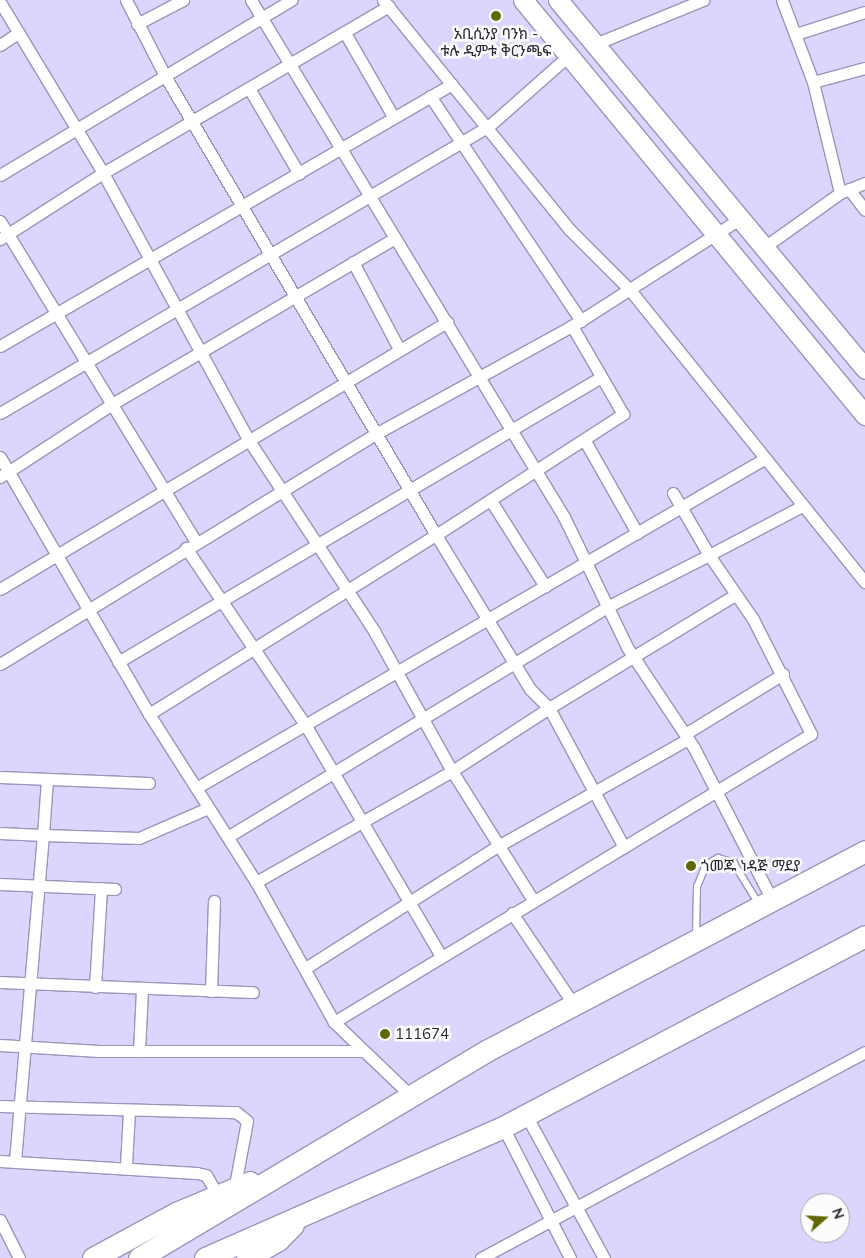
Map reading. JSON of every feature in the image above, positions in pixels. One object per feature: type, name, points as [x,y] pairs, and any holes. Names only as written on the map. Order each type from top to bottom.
[{"type":"highway","points":[[138,1258],[410,1095],[574,1005],[865,851]]},
{"type":"highway","points":[[205,1258],[503,1127],[865,936]]},
{"type":"highway","points":[[93,1258],[226,1190],[272,1177]]},
{"type":"highway","points":[[247,1258],[278,1240],[304,1213]]},
{"type":"main road","points":[[523,0],[865,415]]},
{"type":"main road","points":[[558,0],[739,219],[857,352],[865,369]]},
{"type":"street","points":[[126,0],[165,76],[379,432],[436,536],[534,694],[550,708],[566,733],[593,791],[624,847]]},
{"type":"street","points":[[137,24],[183,0]]},
{"type":"street","points":[[251,0],[340,150],[447,322],[476,377],[538,472],[635,658],[686,736],[719,792],[766,903]]},
{"type":"street","points":[[0,176],[75,128],[291,0]]},
{"type":"street","points":[[595,44],[671,5],[703,0]]},
{"type":"street","points":[[782,0],[814,82],[844,191],[865,210]]},
{"type":"street","points":[[0,2],[103,173],[178,307],[248,439],[347,589],[452,770],[498,846],[534,900]]},
{"type":"street","points":[[4,236],[103,173],[194,123],[291,66],[345,33],[386,3],[452,84],[490,126],[569,229],[630,290],[764,460],[865,582]]},
{"type":"street","points":[[796,34],[865,12]]},
{"type":"street","points":[[0,45],[18,33]]},
{"type":"street","points":[[345,33],[393,116]]},
{"type":"street","points":[[0,413],[462,140],[490,126],[568,56]]},
{"type":"street","points":[[814,82],[865,68]]},
{"type":"street","points":[[0,346],[149,258],[299,174],[393,116],[452,84]]},
{"type":"street","points":[[250,90],[299,174]]},
{"type":"street","points":[[149,714],[254,650],[347,589],[538,472],[623,414],[601,377],[576,324],[462,140],[430,96]]},
{"type":"street","points":[[764,248],[844,191],[865,183]]},
{"type":"street","points":[[0,664],[186,548],[379,432],[476,377],[576,324],[739,219]]},
{"type":"street","points":[[0,221],[4,236],[86,361],[196,542]]},
{"type":"street","points":[[4,474],[112,404],[203,354],[295,293],[396,238]]},
{"type":"street","points":[[352,262],[399,349]]},
{"type":"street","points":[[0,590],[248,439],[447,322]]},
{"type":"street","points":[[118,662],[222,599],[411,493],[601,377]]},
{"type":"street","points":[[585,440],[636,533]]},
{"type":"street","points":[[0,457],[4,474],[58,554],[149,714],[208,808],[229,836],[306,967],[334,1022],[360,1051],[410,1095]]},
{"type":"street","points":[[196,788],[398,674],[584,562],[764,460]]},
{"type":"street","points":[[334,1022],[512,912],[719,792],[811,734],[783,674],[673,493]]},
{"type":"street","points":[[491,501],[545,586]]},
{"type":"street","points":[[229,836],[424,722],[607,607],[802,506]]},
{"type":"street","points":[[186,548],[306,726],[440,956]]},
{"type":"street","points":[[256,882],[452,770],[735,595]]},
{"type":"street","points":[[306,967],[498,846],[686,736],[783,674]]},
{"type":"street","points":[[0,777],[149,783]]},
{"type":"street","points":[[15,1161],[22,1108],[47,779]]},
{"type":"street","points":[[0,833],[139,838],[208,808]]},
{"type":"street","points":[[0,884],[38,884],[116,889]]},
{"type":"street","points":[[95,987],[101,888]]},
{"type":"street","points":[[211,991],[214,901]]},
{"type":"street","points":[[512,912],[574,1005]]},
{"type":"street","points":[[0,982],[30,985],[253,992]]},
{"type":"street","points":[[139,1051],[142,989]]},
{"type":"street","points":[[0,1045],[139,1051],[360,1051]]},
{"type":"street","points":[[482,1258],[865,1052]]},
{"type":"street","points":[[0,1106],[243,1116],[247,1121],[226,1190],[206,1176],[126,1165],[0,1161]]},
{"type":"street","points":[[126,1165],[129,1112]]},
{"type":"street","points":[[526,1115],[578,1206],[604,1258]]},
{"type":"street","points":[[503,1127],[570,1258]]},
{"type":"street","points":[[0,1220],[18,1258]]},
{"type":"lane","points":[[696,940],[697,887],[706,865],[718,858],[734,863],[766,903]]},
{"type":"place","name":"አቢሲንያ ባንክ - ቱሉ ዲምቱ ቅርንጫፍ","points":[[496,16]]},
{"type":"place","name":"ጎመጁ ነዳጅ ማደያ","points":[[691,866]]},
{"type":"place","name":"111674","points":[[385,1034]]}]
